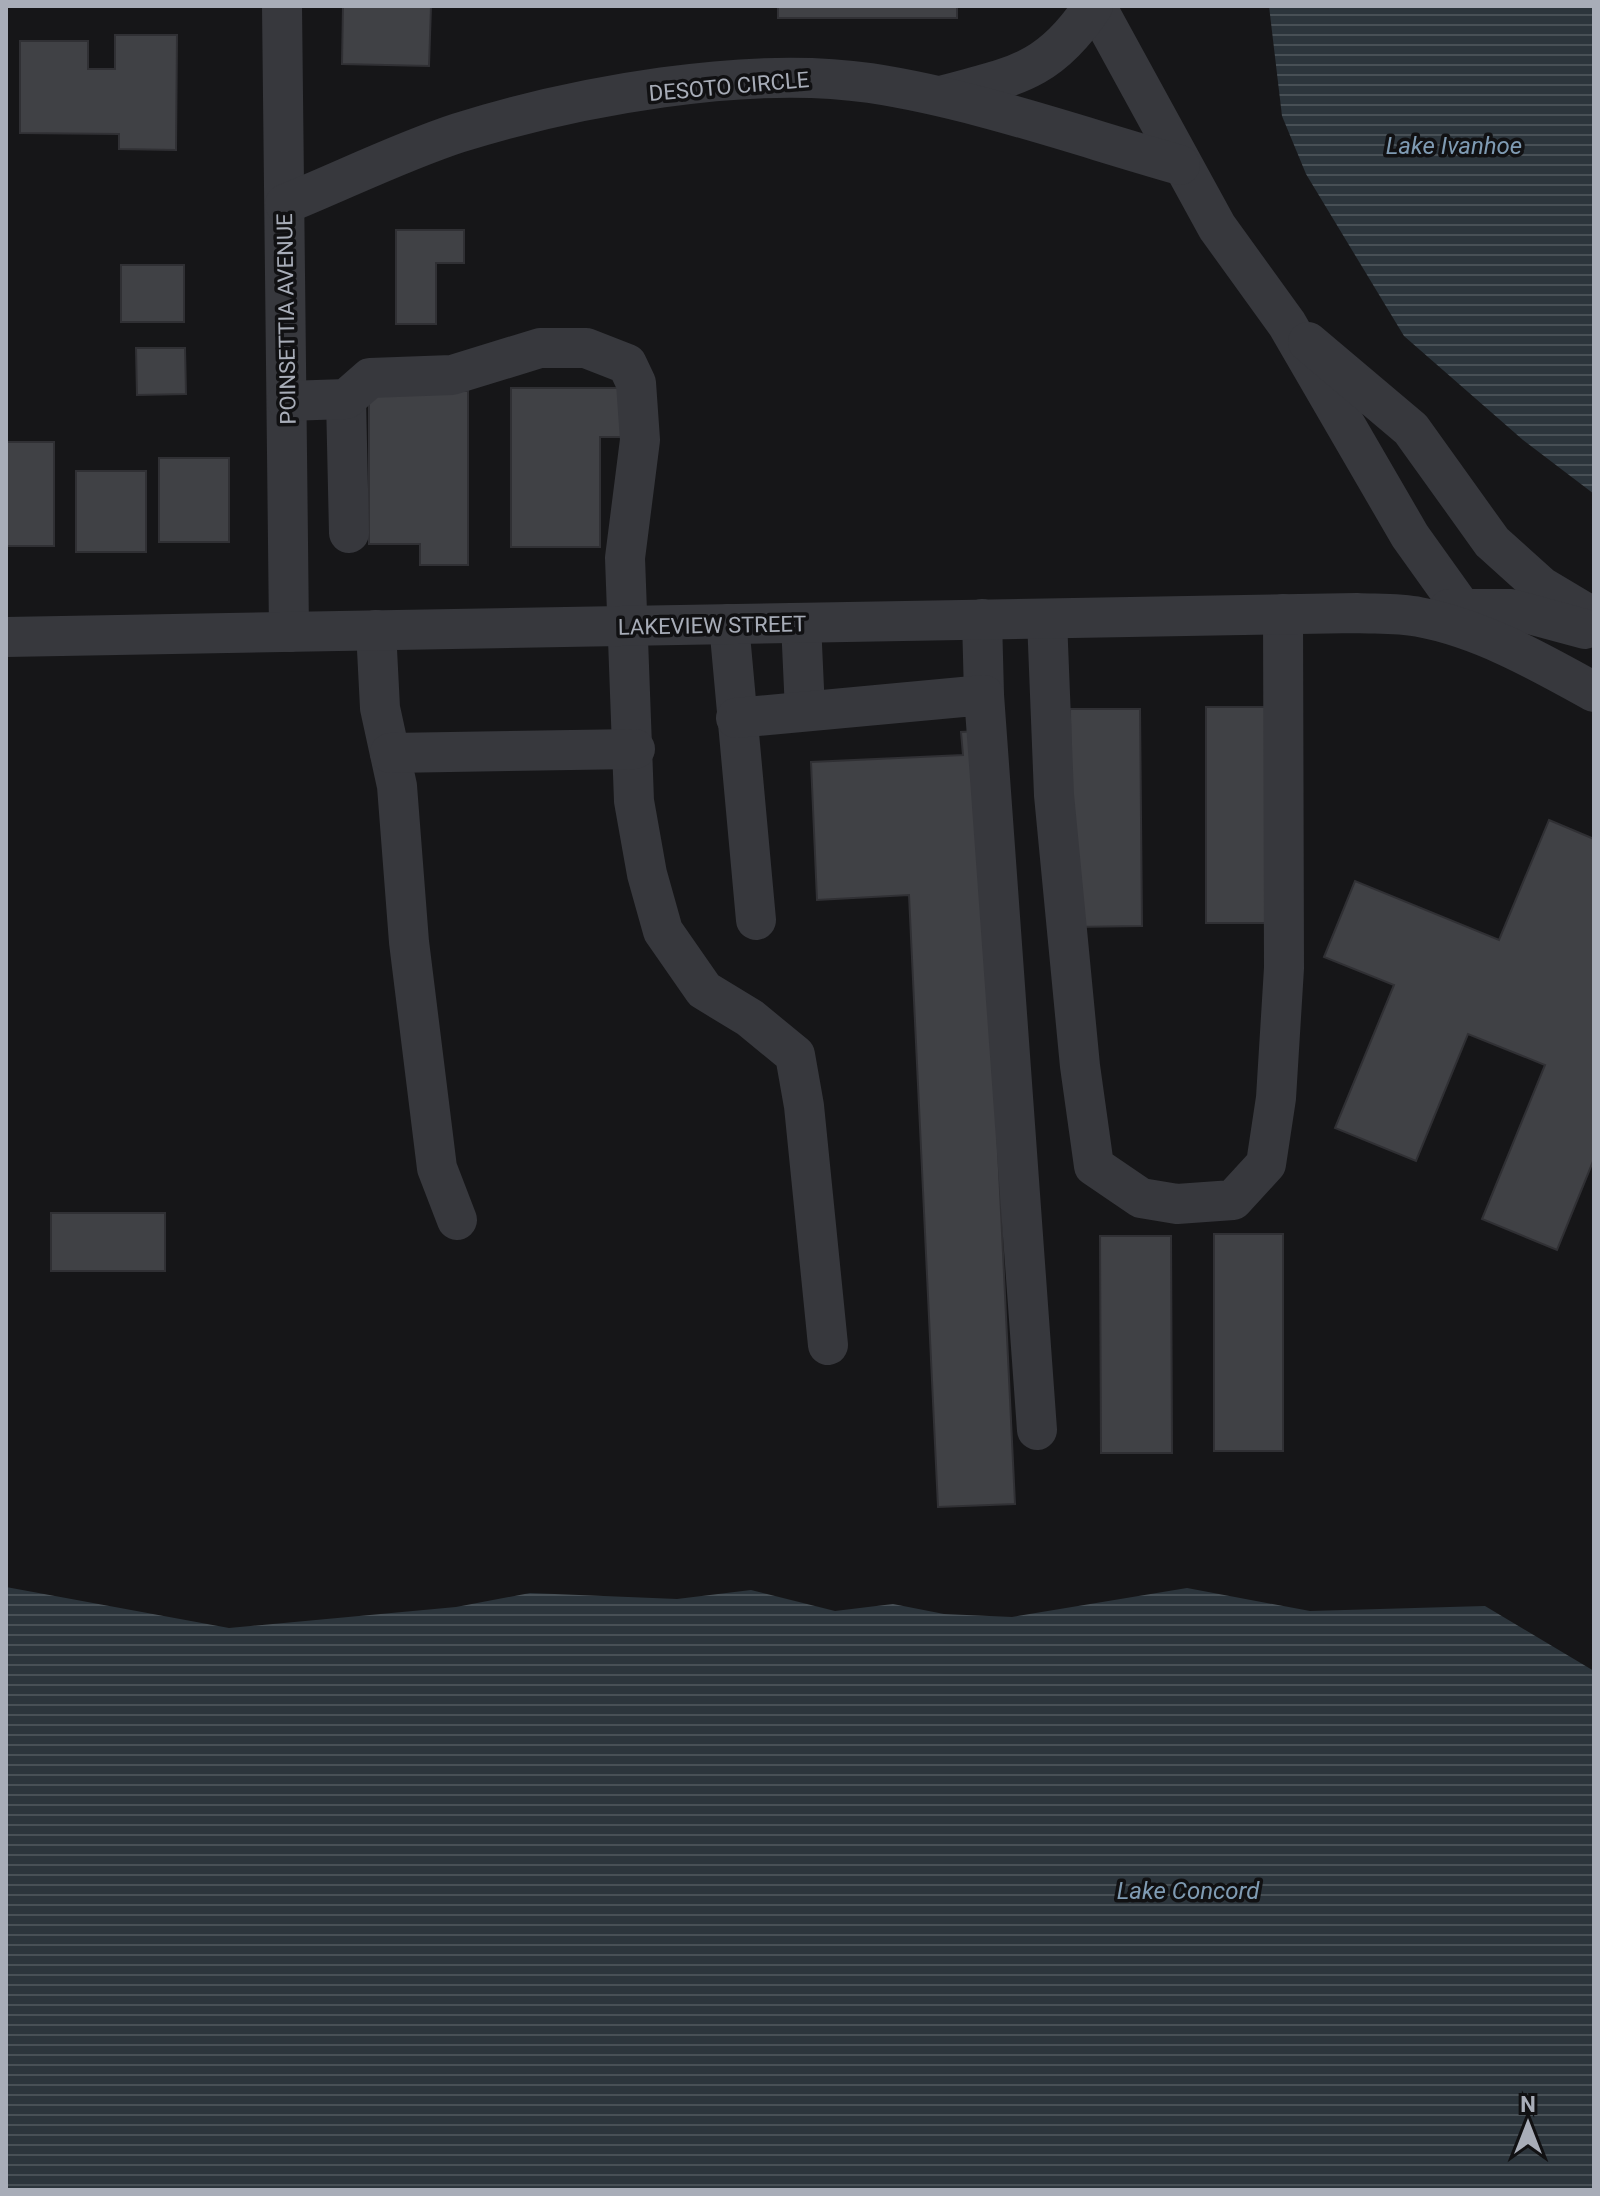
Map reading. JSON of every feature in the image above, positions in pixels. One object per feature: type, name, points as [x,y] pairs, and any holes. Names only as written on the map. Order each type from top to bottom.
[{"type":"street","name":"POINSETTIA AVENUE","points":[[282,6],[289,632]]},
{"type":"street","points":[[940,96],[1023,74],[1071,40],[1094,6],[1180,165],[1217,227],[1287,324],[1410,536],[1460,606],[1500,645]]},
{"type":"street","name":"DESOTO CIRCLE","points":[[285,204],[457,134],[556,107],[675,88],[768,79],[823,78],[940,96],[1180,165]]},
{"type":"street","points":[[1287,324],[1411,429],[1492,542],[1542,587],[1594,618]]},
{"type":"street","points":[[287,401],[346,399],[370,378],[452,375],[540,348],[586,348],[627,364],[636,383],[640,440],[625,558],[635,749],[634,801],[647,874],[663,931],[704,990],[750,1018],[795,1055],[804,1106],[828,1345]]},
{"type":"street","points":[[346,399],[349,533]]},
{"type":"street","name":"LAKEVIEW STREET","points":[[6,637],[1283,614],[1417,616],[1460,606],[1511,609],[1594,632]]},
{"type":"street","points":[[1047,619],[1054,795],[1080,1066],[1094,1166],[1141,1198],[1177,1204],[1233,1200],[1266,1164],[1276,1098],[1284,968],[1283,614]]},
{"type":"street","name":"LAKEVIEW STREET","points":[[1417,616],[1456,627],[1500,645],[1594,692]]},
{"type":"street","points":[[982,619],[984,695],[1037,1430]]},
{"type":"street","points":[[801,623],[805,711]]},
{"type":"street","points":[[729,624],[756,920]]},
{"type":"street","points":[[376,630],[380,708],[397,786],[409,942],[437,1168],[457,1220]]},
{"type":"street","points":[[736,718],[984,695]]},
{"type":"street","points":[[390,753],[635,749]]},
{"type":"water","name":"Lake Ivanhoe","points":[[1269,6],[1594,6],[1594,494],[1523,440],[1404,336],[1306,174],[1282,116]]},
{"type":"water","name":"Lake Concord","points":[[6,1587],[229,1628],[456,1607],[530,1593],[677,1599],[751,1590],[835,1611],[893,1604],[944,1614],[1012,1617],[1187,1588],[1310,1611],[1485,1606],[1594,1671],[1594,2190],[6,2190]]},
{"type":"building","points":[[343,6],[431,6],[429,66],[342,64]]},
{"type":"building","points":[[778,6],[957,6],[957,18],[778,18]]},
{"type":"building","points":[[115,35],[177,35],[176,150],[119,149],[119,134],[20,133],[20,41],[88,41],[88,69],[115,69]]},
{"type":"building","points":[[396,230],[464,230],[464,263],[436,263],[436,324],[396,324]]},
{"type":"building","points":[[121,265],[184,265],[184,322],[121,322]]},
{"type":"building","points":[[136,348],[185,348],[186,394],[137,395]]},
{"type":"building","points":[[511,388],[624,388],[624,437],[600,437],[600,547],[511,547]]},
{"type":"building","points":[[369,391],[468,391],[468,565],[420,565],[420,544],[369,544]]},
{"type":"building","points":[[6,442],[54,442],[54,546],[6,546]]},
{"type":"building","points":[[159,458],[229,458],[229,542],[159,542]]},
{"type":"building","points":[[76,471],[146,471],[146,552],[76,552]]},
{"type":"building","points":[[1206,707],[1275,707],[1275,923],[1206,923]]},
{"type":"building","points":[[1070,709],[1140,709],[1142,926],[1072,927]]},
{"type":"building","points":[[978,731],[1015,1504],[938,1507],[909,895],[817,900],[811,762],[963,755],[961,732]]},
{"type":"building","points":[[1549,820],[1594,839],[1594,1159],[1557,1250],[1482,1219],[1545,1065],[1468,1034],[1416,1161],[1335,1128],[1394,985],[1324,957],[1355,881],[1499,940]]},
{"type":"building","points":[[51,1213],[165,1213],[165,1271],[51,1271]]},
{"type":"building","points":[[1214,1234],[1283,1234],[1283,1451],[1214,1451]]},
{"type":"building","points":[[1100,1236],[1171,1236],[1172,1453],[1101,1453]]}]
